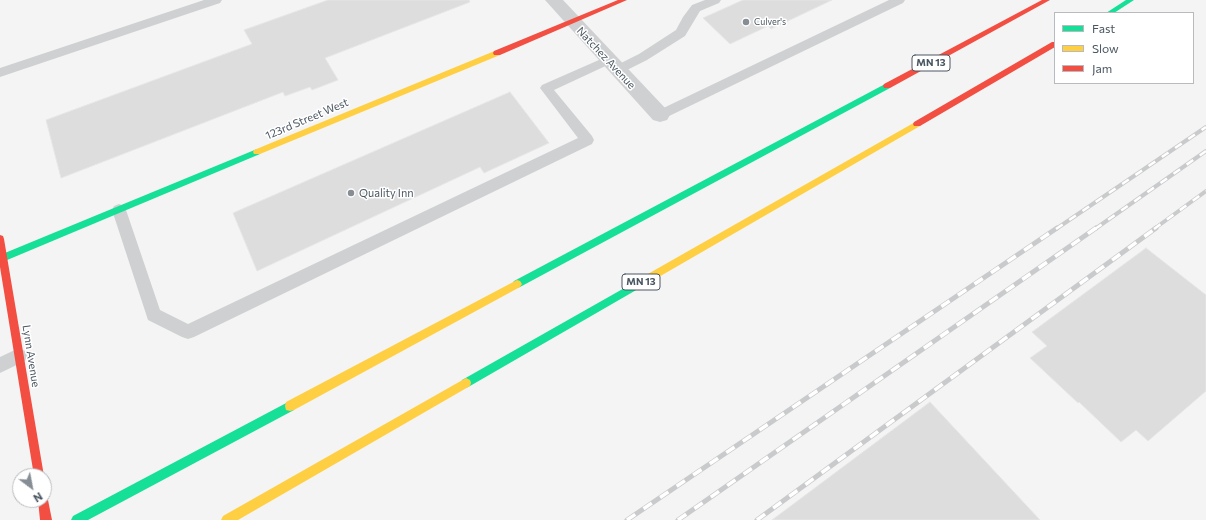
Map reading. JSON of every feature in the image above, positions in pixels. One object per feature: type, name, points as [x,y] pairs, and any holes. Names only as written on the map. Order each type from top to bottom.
[{"type":"main road","name":"123rd Street West","points":[[2,259],[624,0]]},
{"type":"main road","name":"MN 13","points":[[78,520],[1047,0]]},
{"type":"main road","points":[[1111,12],[1132,0]]},
{"type":"main road","name":"MN 13","points":[[227,520],[1054,45]]},
{"type":"main road","name":"Lynn Avenue","points":[[0,239],[2,259],[38,468]]},
{"type":"main road","points":[[44,508],[46,520]]},
{"type":"street","name":"Natchez Avenue","points":[[552,0],[660,115]]},
{"type":"lane","points":[[0,74],[216,0]]},
{"type":"lane","points":[[119,210],[154,315],[188,332],[587,140],[546,88],[613,65],[643,58],[681,33],[689,16],[696,8],[715,0]]},
{"type":"lane","points":[[660,115],[898,0]]},
{"type":"lane","points":[[0,365],[19,356]]},
{"type":"building","points":[[328,0],[469,0],[470,2],[325,58],[338,80],[312,90],[310,87],[285,96],[283,92],[61,178],[46,120],[252,44],[244,30]]},
{"type":"building","name":"Culver's","points":[[743,0],[832,0],[771,29],[768,26],[730,44],[703,18]]},
{"type":"building","name":"Quality Inn","points":[[510,92],[549,143],[484,173],[480,167],[257,271],[233,213]]},
{"type":"building","points":[[1146,248],[1206,295],[1206,391],[1148,441],[1136,430],[1121,442],[1030,358],[1047,346],[1032,332]]},
{"type":"building","points":[[930,402],[1040,520],[772,520]]},
{"type":"railway","points":[[1056,229],[1206,127]]},
{"type":"railway","points":[[1095,229],[1206,151]]},
{"type":"railway","points":[[1154,229],[1206,191]]},
{"type":"railway","points":[[627,520],[1057,228]]},
{"type":"railway","points":[[678,520],[1096,228]]},
{"type":"railway","points":[[757,520],[1156,228]]},
{"type":"traffic: fast","points":[[1111,12],[1131,0]]},
{"type":"traffic: fast","points":[[517,284],[887,86]]},
{"type":"traffic: fast","points":[[0,259],[257,152]]},
{"type":"traffic: fast","points":[[466,383],[635,286]]},
{"type":"traffic: fast","points":[[77,520],[290,406]]},
{"type":"traffic: slow","points":[[257,152],[497,53]]},
{"type":"traffic: slow","points":[[635,286],[917,124]]},
{"type":"traffic: slow","points":[[290,406],[517,284]]},
{"type":"traffic: slow","points":[[227,520],[466,383]]},
{"type":"traffic: jam","points":[[497,53],[624,0]]},
{"type":"traffic: jam","points":[[887,86],[1047,0]]},
{"type":"traffic: jam","points":[[917,124],[1054,45]]},
{"type":"traffic: jam","points":[[0,239],[38,468]]},
{"type":"traffic: jam","points":[[44,508],[46,520]]},
{"type":"place","name":"Culver's","points":[[746,22]]},
{"type":"place","name":"Quality Inn","points":[[351,193]]}]
